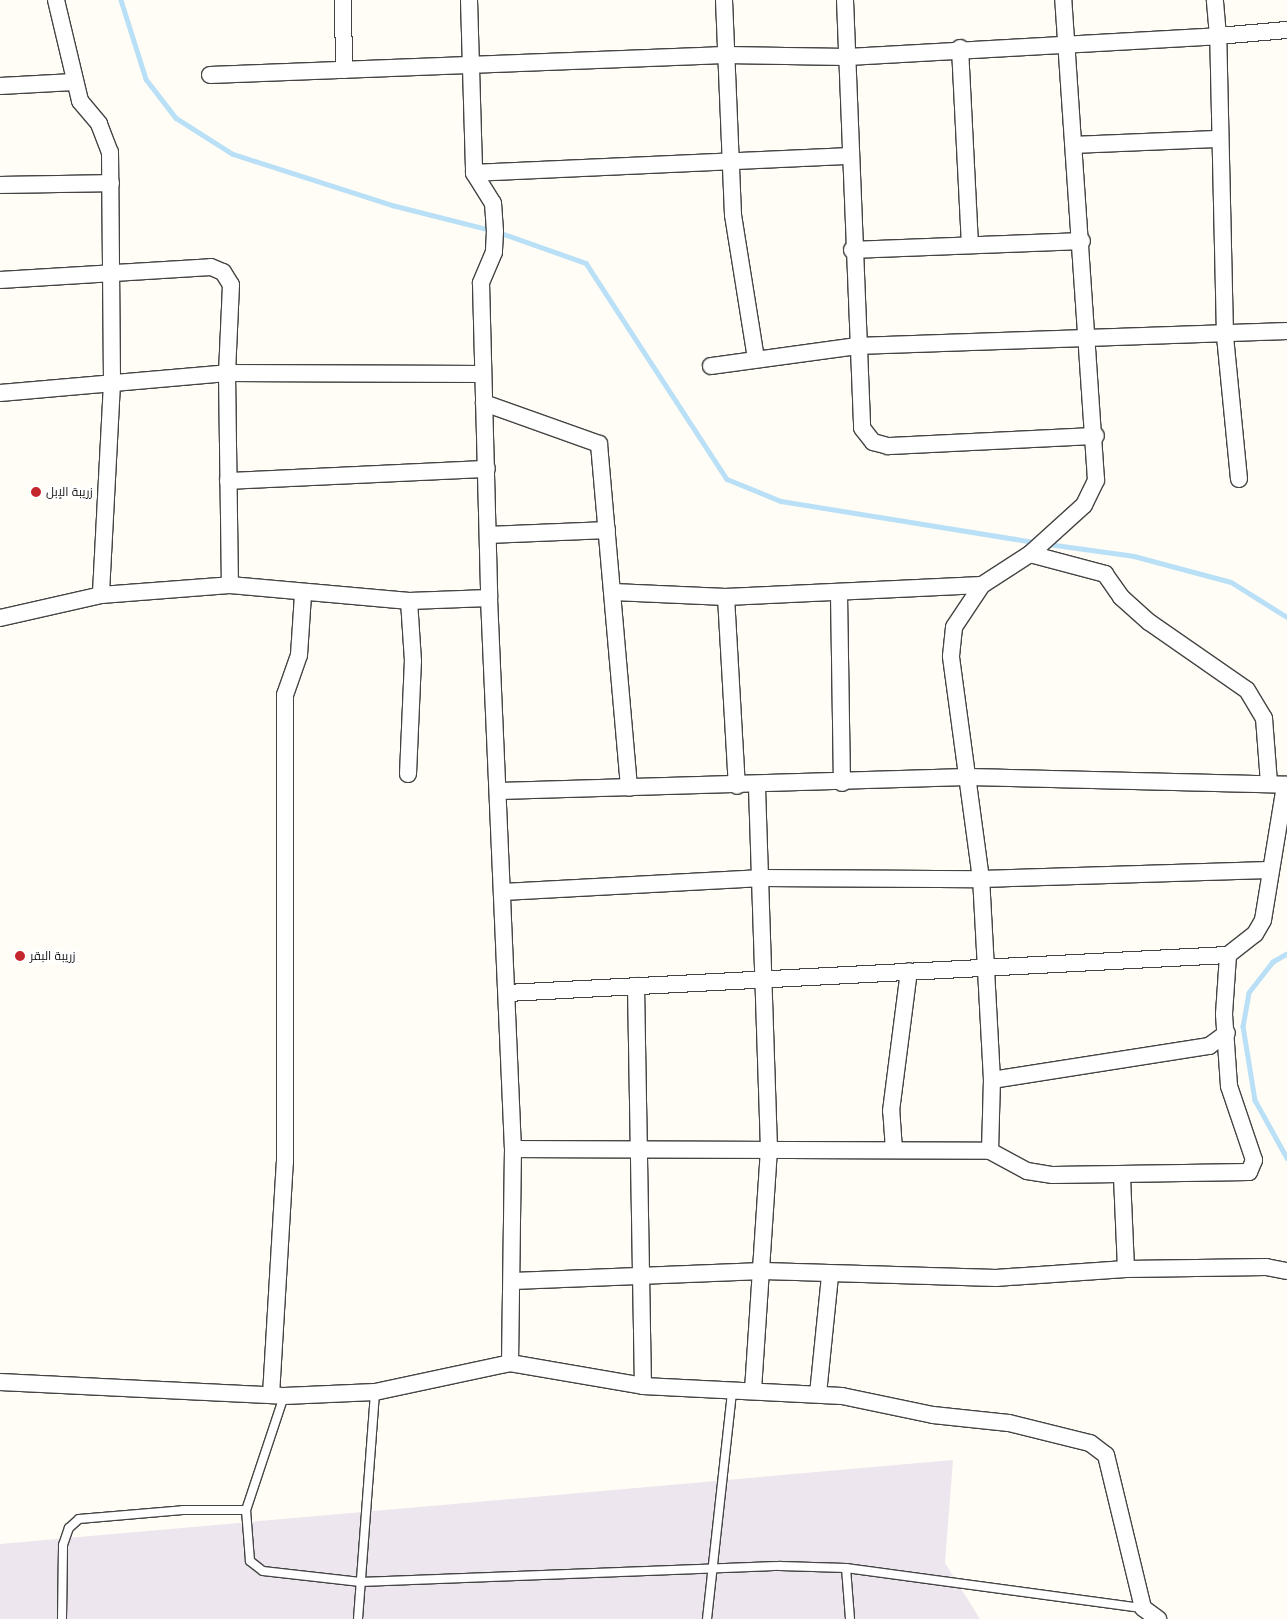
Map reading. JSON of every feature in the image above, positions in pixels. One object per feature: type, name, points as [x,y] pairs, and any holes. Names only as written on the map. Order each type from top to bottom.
[{"type":"street","points":[[56,0],[80,101],[108,142],[114,276],[112,382],[101,595]]},
{"type":"street","points":[[343,0],[344,70]]},
{"type":"street","points":[[470,0],[474,173],[493,203],[495,231],[494,252],[481,283],[489,535],[489,598],[499,791],[513,1149],[513,1281],[510,1363]]},
{"type":"street","points":[[724,0],[724,55],[737,265],[756,359]]},
{"type":"street","points":[[845,0],[852,250],[862,428],[872,442],[888,446],[1096,436]]},
{"type":"street","points":[[990,1151],[992,1080],[981,879],[951,656],[954,626],[982,585],[1030,554],[1084,504],[1096,480],[1096,436],[1063,0]]},
{"type":"street","points":[[1215,0],[1218,36],[1225,335],[1239,479]]},
{"type":"street","points":[[210,76],[724,55],[847,57],[960,48],[1218,36],[1287,30]]},
{"type":"street","points":[[960,48],[970,245]]},
{"type":"street","points":[[0,86],[74,82]]},
{"type":"street","points":[[1074,145],[1220,139]]},
{"type":"street","points":[[474,173],[730,159],[849,156]]},
{"type":"street","points":[[0,185],[110,183]]},
{"type":"street","points":[[852,250],[1082,241]]},
{"type":"street","points":[[0,280],[114,276],[211,267],[223,272],[231,284],[227,373],[230,585]]},
{"type":"street","points":[[711,366],[857,346],[1225,335],[1287,331]]},
{"type":"street","points":[[0,393],[227,373],[483,374]]},
{"type":"street","points":[[484,403],[599,444],[629,788]]},
{"type":"street","points":[[228,480],[487,469]]},
{"type":"street","points":[[489,535],[607,530]]},
{"type":"street","points":[[507,993],[1228,955],[1255,934],[1263,920],[1280,784],[1264,718],[1247,690],[1150,622],[1121,597],[1105,574],[1030,554]]},
{"type":"street","points":[[0,618],[101,595],[230,585],[303,595],[409,601],[489,598]]},
{"type":"street","points":[[613,592],[726,597],[839,594],[912,585],[982,585]]},
{"type":"street","points":[[839,594],[842,783]]},
{"type":"street","points":[[278,1396],[285,1162],[285,695],[299,655],[303,595]]},
{"type":"street","points":[[726,597],[737,786]]},
{"type":"street","points":[[408,774],[413,661],[409,601]]},
{"type":"street","points":[[499,791],[842,783],[967,777],[1280,784]]},
{"type":"street","points":[[753,1390],[763,1271],[769,1149],[762,980],[764,878],[757,785]]},
{"type":"street","points":[[503,892],[764,878],[981,879],[1269,870]]},
{"type":"street","points":[[513,1149],[639,1148],[990,1151],[1026,1171],[1122,1177],[1249,1172],[1254,1167],[1229,1086],[1227,1033],[1228,955]]},
{"type":"street","points":[[894,1150],[891,1111],[909,972]]},
{"type":"street","points":[[636,986],[643,1386]]},
{"type":"street","points":[[992,1080],[1209,1046],[1227,1033]]},
{"type":"street","points":[[1122,1177],[1126,1269]]},
{"type":"street","points":[[513,1281],[763,1271],[830,1276],[996,1278],[1126,1269],[1266,1267],[1287,1271]]},
{"type":"street","points":[[818,1394],[830,1276]]},
{"type":"street","points":[[0,1382],[278,1396],[375,1392],[510,1363],[643,1386],[818,1394],[1009,1423],[1090,1443],[1106,1455],[1112,1472],[1144,1608],[1158,1619]]},
{"type":"lane","points":[[707,1619],[732,1391]]},
{"type":"lane","points":[[358,1619],[375,1392]]},
{"type":"lane","points":[[278,1396],[246,1510],[254,1567],[360,1582],[711,1570],[846,1568],[1144,1608]]},
{"type":"lane","points":[[62,1619],[63,1545],[69,1528],[79,1519],[183,1510],[246,1510]]},
{"type":"lane","points":[[846,1568],[850,1619]]},
{"type":"shaded area","points":[[953,1460],[945,1563],[980,1619],[0,1619],[0,1544]]},
{"type":"waterway","points":[[121,0],[146,79],[176,118],[233,154],[392,205],[491,230]]},
{"type":"waterway","points":[[498,232],[586,263],[727,479],[781,501],[1035,542]]},
{"type":"waterway","points":[[1048,544],[1134,556],[1231,582],[1287,617]]},
{"type":"waterway","points":[[1287,954],[1273,962],[1249,993],[1243,1026],[1255,1100],[1287,1158]]},
{"type":"place","name":"زريبة الإبل","points":[[36,492]]},
{"type":"place","name":"زريبة البقر","points":[[20,956]]}]
